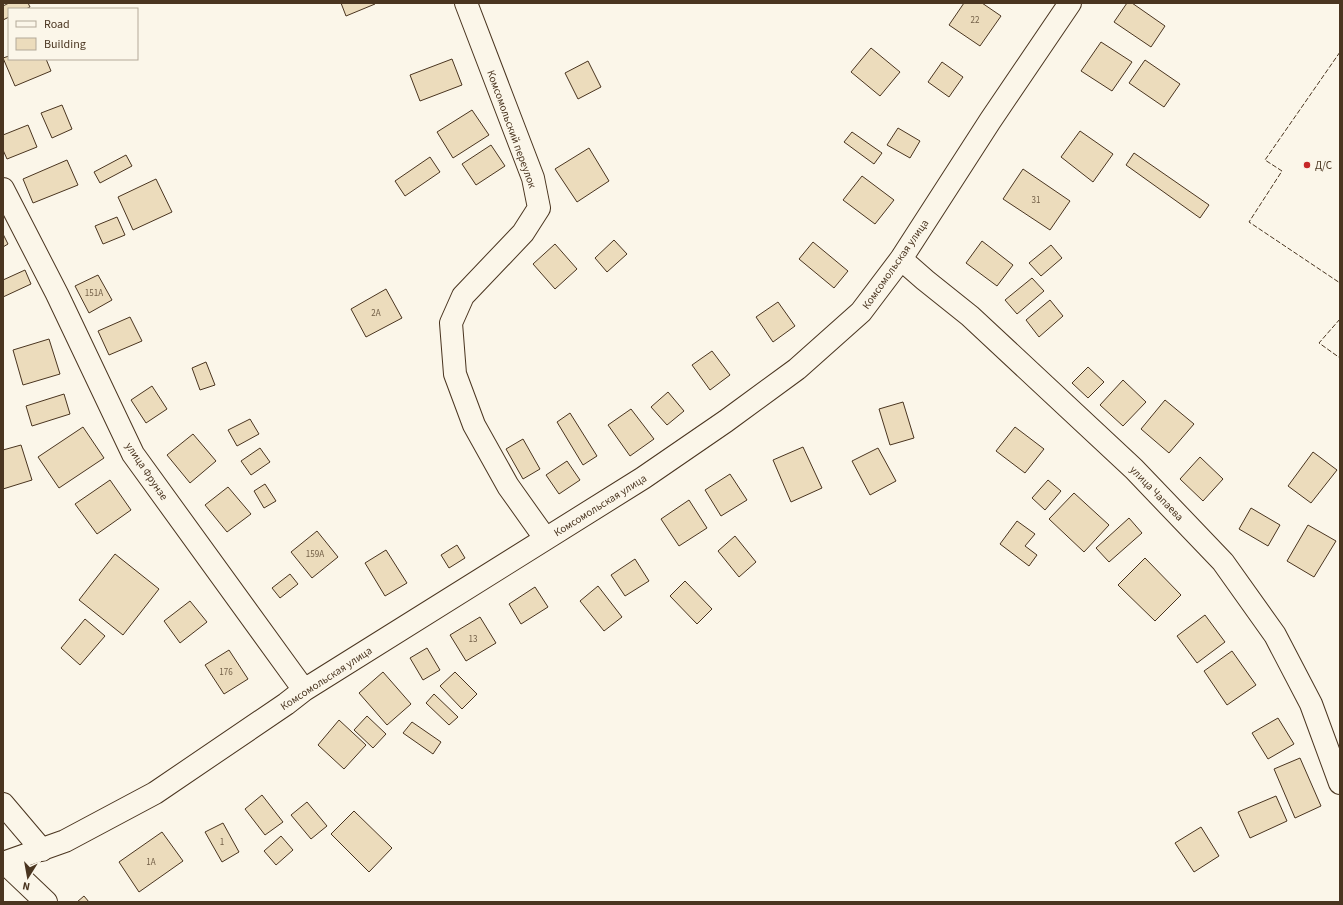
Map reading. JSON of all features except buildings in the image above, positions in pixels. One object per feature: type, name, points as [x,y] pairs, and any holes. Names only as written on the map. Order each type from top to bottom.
[{"type":"street","name":"Комсомольский переулок","points":[[466,3],[533,178],[538,208],[523,233],[463,296],[451,323],[454,374],[474,425],[508,486],[545,538]]},
{"type":"street","name":"Комсомольская улица","points":[[4,863],[65,841],[155,793],[286,704],[304,690],[643,478],[726,421],[797,369],[861,312],[901,259],[990,121],[1070,3]]},
{"type":"street","name":"улица Фрунзе","points":[[3,189],[60,301],[133,454],[304,690]]},
{"type":"street","name":"улица Чапаева","points":[[901,259],[970,316],[1129,464],[1223,562],[1275,635],[1311,704],[1340,783]]},
{"type":"street","points":[[3,804],[42,850]]},
{"type":"street","points":[[4,863],[46,902]]},
{"type":"fence","points":[[1340,52],[1265,160],[1282,171],[1249,222],[1340,283]]},
{"type":"fence","points":[[1340,319],[1319,343],[1340,358]]},
{"type":"place","name":"Д/С","points":[[1307,165]]}]
